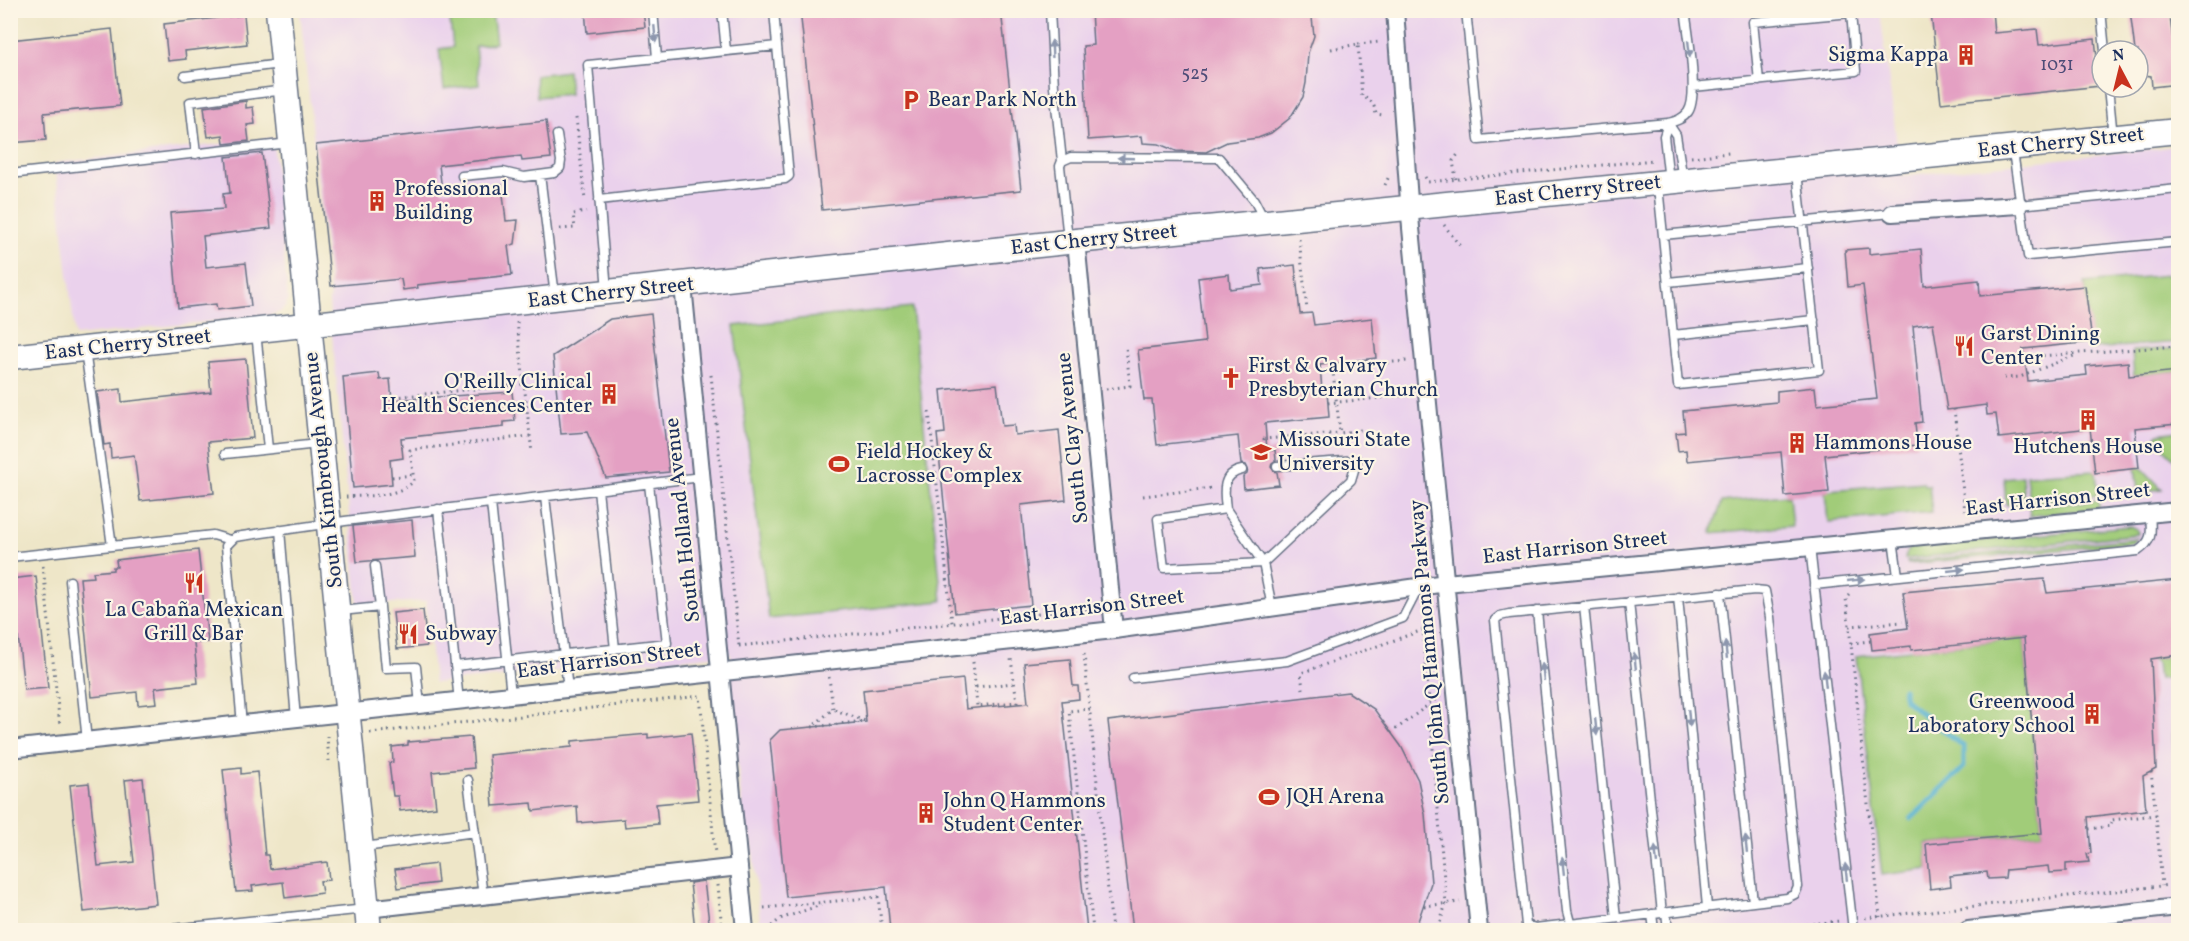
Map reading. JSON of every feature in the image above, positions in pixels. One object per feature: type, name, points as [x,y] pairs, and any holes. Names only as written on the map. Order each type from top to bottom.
[{"type":"street","name":"South Kimbrough Avenue","points":[[278,10],[368,920]]},
{"type":"street","name":"South John Q Hammons Parkway","points":[[1395,10],[1409,207],[1479,930]]},
{"type":"street","name":"East Cherry Street","points":[[10,357],[1409,207],[1671,172],[1797,169],[2178,131]]},
{"type":"street","points":[[1893,213],[2019,205]]},
{"type":"street","name":"South Clay Avenue","points":[[1072,242],[1114,630]]},
{"type":"street","name":"South Holland Avenue","points":[[682,285],[745,930]]},
{"type":"street","name":"East Harrison Street","points":[[10,749],[1114,630],[1446,583],[2178,511]]},
{"type":"street","points":[[368,920],[483,896],[739,867]]},
{"type":"street","points":[[1968,930],[2178,907]]},
{"type":"lane","points":[[653,10],[657,58]]},
{"type":"lane","points":[[722,10],[726,51]]},
{"type":"lane","points":[[599,200],[784,179],[789,176],[774,10]]},
{"type":"lane","points":[[1050,10],[1054,87],[1062,161],[1060,177],[1072,242]]},
{"type":"lane","points":[[1466,10],[1479,140],[1668,123],[1681,119],[1692,105],[1693,87],[1685,10]]},
{"type":"lane","points":[[2102,10],[2104,39]]},
{"type":"lane","points":[[1693,87],[1759,81],[1856,71],[1851,13],[1753,22],[1759,81]]},
{"type":"lane","points":[[607,293],[588,65],[777,46]]},
{"type":"lane","points":[[184,76],[284,64]]},
{"type":"lane","points":[[196,154],[190,102],[286,89]]},
{"type":"lane","points":[[2109,99],[2113,137]]},
{"type":"lane","points":[[1668,123],[1676,135],[1663,235],[1678,385],[1820,370],[1797,169]]},
{"type":"lane","points":[[1668,123],[1664,136],[1671,172]]},
{"type":"lane","points":[[462,176],[503,172],[524,177],[554,173],[560,168],[561,161],[557,135]]},
{"type":"lane","points":[[10,174],[291,143]]},
{"type":"lane","points":[[2013,147],[2019,205],[2028,256],[2178,242]]},
{"type":"lane","points":[[1062,161],[1071,157],[1219,158],[1254,200],[1266,222]]},
{"type":"lane","points":[[540,175],[555,299]]},
{"type":"lane","points":[[2019,205],[2178,189]]},
{"type":"lane","points":[[1663,235],[1893,213]]},
{"type":"lane","points":[[1668,282],[1808,268]]},
{"type":"lane","points":[[1673,335],[1814,320]]},
{"type":"lane","points":[[256,332],[268,449]]},
{"type":"lane","points":[[85,350],[112,546]]},
{"type":"lane","points":[[225,454],[321,444]]},
{"type":"lane","points":[[1226,509],[1158,519],[1164,568],[1263,563],[1351,480],[1357,460],[1277,466]]},
{"type":"lane","points":[[1242,470],[1235,471],[1226,481],[1223,489],[1226,509],[1263,563],[1272,607]]},
{"type":"lane","points":[[242,725],[226,546],[235,537],[329,523],[701,477]]},
{"type":"lane","points":[[455,666],[667,644],[649,484]]},
{"type":"lane","points":[[598,490],[615,649]]},
{"type":"lane","points":[[544,496],[568,688]]},
{"type":"lane","points":[[490,503],[511,695]]},
{"type":"lane","points":[[438,509],[459,701]]},
{"type":"lane","points":[[1814,585],[2138,551],[2147,545],[2151,535],[2150,514]]},
{"type":"lane","points":[[280,530],[296,719]]},
{"type":"lane","points":[[10,557],[213,535],[230,540]]},
{"type":"lane","points":[[1893,539],[1898,576]]},
{"type":"lane","points":[[1810,547],[1853,930]]},
{"type":"lane","points":[[375,566],[386,668],[416,667],[420,705]]},
{"type":"lane","points":[[70,581],[87,741]]},
{"type":"lane","points":[[1133,678],[1287,661],[1403,618],[1419,587]]},
{"type":"lane","points":[[1765,591],[1770,617],[1798,888],[1795,894],[1787,898],[1616,918],[1571,927],[1534,928],[1526,925],[1495,620],[1500,616],[1537,611],[1720,593],[1765,591]]},
{"type":"lane","points":[[1720,593],[1753,902]]},
{"type":"lane","points":[[1677,597],[1707,907]]},
{"type":"lane","points":[[1629,602],[1664,913],[1668,930]]},
{"type":"lane","points":[[1584,606],[1616,918]]},
{"type":"lane","points":[[337,611],[380,607]]},
{"type":"lane","points":[[1537,611],[1571,927]]},
{"type":"lane","points":[[468,780],[483,896]]},
{"type":"lane","points":[[360,848],[475,832]]},
{"type":"lane","points":[[1652,914],[1654,930]]},
{"type":"lane","points":[[162,930],[368,920]]},
{"type":"path","points":[[1330,49],[1380,42]]},
{"type":"path","points":[[1358,44],[1362,97],[1369,99],[1374,105],[1376,114],[1384,114],[1385,124]]},
{"type":"path","points":[[576,118],[585,201]]},
{"type":"path","points":[[1422,172],[1428,182],[1456,179],[1671,172],[1738,152]]},
{"type":"path","points":[[1456,179],[1454,161],[1460,153]]},
{"type":"path","points":[[1386,185],[1389,175]]},
{"type":"path","points":[[560,229],[575,228],[573,214],[586,212],[587,223]]},
{"type":"path","points":[[1444,225],[1460,246]]},
{"type":"path","points":[[1299,239],[1307,310]]},
{"type":"path","points":[[517,322],[531,453]]},
{"type":"path","points":[[2025,357],[2178,345]]},
{"type":"path","points":[[1104,390],[1130,386],[1126,347]]},
{"type":"path","points":[[2004,378],[2020,376],[2080,353]]},
{"type":"path","points":[[1369,364],[1407,361]]},
{"type":"path","points":[[1332,363],[1340,433]]},
{"type":"path","points":[[711,375],[739,646]]},
{"type":"path","points":[[395,398],[524,384]]},
{"type":"path","points":[[1328,403],[1410,395]]},
{"type":"path","points":[[1954,409],[1965,511]]},
{"type":"path","points":[[929,412],[952,623]]},
{"type":"path","points":[[1265,452],[1264,440],[1360,430]]},
{"type":"path","points":[[343,498],[396,492],[406,488],[414,481],[410,450],[530,436]]},
{"type":"path","points":[[392,477],[414,475]]},
{"type":"path","points":[[1143,496],[1212,488]]},
{"type":"path","points":[[41,554],[60,732]]},
{"type":"path","points":[[1855,591],[1846,598],[1880,916]]},
{"type":"path","points":[[731,654],[739,646],[1097,608]]},
{"type":"path","points":[[1849,626],[1903,622]]},
{"type":"path","points":[[1302,690],[1301,673],[1423,630],[1446,903],[1438,930]]},
{"type":"path","points":[[1851,643],[1871,641]]},
{"type":"path","points":[[1084,654],[1112,930]]},
{"type":"path","points":[[973,660],[977,706],[1017,702],[1011,659]]},
{"type":"path","points":[[829,677],[833,709]]},
{"type":"path","points":[[976,687],[1014,683]]},
{"type":"path","points":[[1391,733],[1441,695]]},
{"type":"path","points":[[370,733],[700,696],[722,930]]},
{"type":"path","points":[[833,709],[843,713],[865,722],[812,727],[833,709]]},
{"type":"path","points":[[1090,709],[1069,711],[1093,930]]},
{"type":"path","points":[[2151,772],[2162,886]]},
{"type":"path","points":[[2089,829],[2111,826],[2111,820],[2156,816]]},
{"type":"path","points":[[1753,930],[2170,885]]},
{"type":"path","points":[[766,930],[780,919],[798,911],[826,904],[878,897],[882,930]]},
{"type":"path","points":[[1424,906],[1462,902]]},
{"type":"path","points":[[764,908],[812,903],[826,904]]},
{"type":"shaded area","name":"Missouri State University","points":[[300,11],[1880,11],[1901,176],[2178,146],[2178,930],[761,930],[752,842],[744,824],[730,692],[731,654],[434,683],[426,601],[358,605],[329,303],[330,291]]},
{"type":"shaded area","points":[[273,138],[288,301],[280,312],[271,315],[75,336],[55,163]]},
{"type":"green space","points":[[449,11],[492,11],[496,43],[475,46],[479,85],[444,89],[439,49],[453,47]]},
{"type":"green space","points":[[568,71],[570,94],[537,97],[535,75]]},
{"type":"green space","points":[[2178,274],[2178,342],[2092,349],[2085,283]]},
{"type":"green space","name":"Field Hockey & Lacrosse Complex","points":[[912,307],[942,601],[769,619],[734,326]]},
{"type":"green space","points":[[2178,348],[2178,371],[2134,376],[2132,351]]},
{"type":"green space","points":[[2178,431],[2178,463],[2154,439],[2158,434]]},
{"type":"green space","points":[[2135,467],[2143,469],[2162,489],[2138,492]]},
{"type":"green space","points":[[2096,471],[2098,495],[2029,502],[2026,475]]},
{"type":"green space","points":[[2022,476],[2024,503],[2006,505],[2004,478]]},
{"type":"green space","points":[[1923,482],[1924,485],[1929,485],[1932,512],[1828,522],[1825,493],[1829,490]]},
{"type":"green space","points":[[1785,495],[1785,497],[1789,496],[1792,526],[1711,533],[1722,502]]},
{"type":"green space","points":[[2099,500],[2097,509],[2030,516],[2029,507]]},
{"type":"green space","points":[[2130,526],[2137,529],[2138,534],[1905,559],[1908,549],[1912,547]]},
{"type":"green space","points":[[2137,538],[2132,543],[1908,564],[1907,562]]},
{"type":"green space","points":[[2024,638],[2042,833],[1926,844],[1928,869],[1882,875],[1856,656]]},
{"type":"green space","points":[[2178,655],[2178,677],[2159,679],[2157,663],[2151,659]]},
{"type":"green space","points":[[2178,707],[2178,785],[2173,722]]},
{"type":"building","points":[[585,10],[643,10],[645,27],[587,33]]},
{"type":"building","name":"Bear Park North","points":[[800,10],[1001,10],[1021,190],[822,210]]},
{"type":"building","points":[[1091,10],[1306,10],[1312,18],[1314,36],[1308,53],[1303,97],[1290,118],[1271,133],[1258,138],[1227,142],[1206,152],[1176,151],[1159,144],[1143,143],[1142,136],[1088,140],[1083,46],[1093,45]]},
{"type":"building","points":[[1992,10],[1994,33],[2037,29],[2039,45],[2090,40],[2090,87],[1941,103],[1931,14]]},
{"type":"building","points":[[2130,10],[2169,10],[2173,40],[2178,39],[2178,84],[2152,87],[2150,39],[2134,39]]},
{"type":"building","points":[[244,15],[247,44],[185,51],[186,59],[168,61],[164,24]]},
{"type":"building","points":[[112,29],[120,106],[44,113],[46,140],[10,143],[10,40]]},
{"type":"building","points":[[246,101],[246,108],[253,107],[255,124],[247,125],[249,141],[224,144],[223,135],[208,137],[204,107]]},
{"type":"building","name":"Professional Building","points":[[546,121],[551,158],[522,161],[521,156],[439,165],[442,191],[502,185],[506,221],[518,220],[515,244],[508,246],[512,275],[417,285],[418,288],[403,290],[401,279],[331,286],[316,145]]},
{"type":"building","points":[[262,153],[271,228],[203,236],[206,267],[246,263],[251,306],[217,310],[216,304],[178,308],[170,213],[224,209],[223,194],[230,193],[226,157]]},
{"type":"building","points":[[1869,248],[1869,254],[1921,249],[1924,286],[1979,280],[1980,296],[2085,286],[2092,342],[2023,349],[2028,381],[2087,375],[2086,366],[2128,362],[2129,376],[2178,371],[2178,424],[2135,428],[2139,468],[2095,473],[2090,428],[1999,438],[1996,414],[1987,415],[1986,405],[1947,410],[1933,323],[1913,326],[1922,422],[1915,423],[1917,445],[1825,455],[1829,492],[1785,496],[1781,452],[1687,461],[1686,450],[1678,451],[1676,433],[1685,432],[1683,411],[1777,402],[1777,391],[1815,387],[1817,405],[1877,399],[1863,285],[1848,287],[1845,250]]},
{"type":"building","name":"First & Calvary Presbyterian Church","points":[[1295,265],[1300,314],[1312,313],[1314,325],[1372,318],[1376,358],[1320,365],[1322,391],[1327,391],[1329,417],[1265,423],[1267,451],[1275,450],[1276,460],[1271,467],[1277,472],[1279,485],[1244,489],[1243,477],[1247,474],[1248,469],[1246,465],[1241,464],[1238,436],[1157,445],[1152,400],[1144,400],[1138,350],[1205,342],[1198,278],[1229,274],[1230,289],[1262,285],[1260,269]]},
{"type":"building","name":"O'Reilly Clinical Health Sciences Center","points":[[651,314],[669,472],[606,478],[587,432],[561,434],[553,356],[610,319]]},
{"type":"building","points":[[246,359],[253,438],[208,442],[214,493],[140,501],[134,455],[111,458],[110,444],[104,445],[97,392],[121,389],[122,402],[211,392],[208,362]]},
{"type":"building","points":[[379,373],[380,380],[390,379],[392,400],[512,392],[515,421],[504,422],[504,427],[401,438],[403,458],[390,460],[392,484],[353,488],[343,377]]},
{"type":"building","points":[[997,384],[1002,426],[1014,425],[1015,435],[1059,430],[1066,500],[1021,505],[1031,605],[955,613],[937,434],[945,433],[941,390]]},
{"type":"building","points":[[412,520],[415,557],[357,562],[353,526]]},
{"type":"building","points":[[198,550],[208,642],[194,643],[198,683],[155,688],[157,703],[138,705],[137,692],[92,697],[80,578],[94,577],[93,572],[113,570],[113,567],[117,567],[116,560]]},
{"type":"building","points":[[36,576],[48,688],[24,690],[16,617],[10,618],[10,579]]},
{"type":"building","name":"Greenwood Laboratory School","points":[[2044,579],[2047,593],[2178,580],[2178,655],[2151,659],[2156,769],[2143,776],[2146,810],[2088,817],[2091,853],[2087,854],[2089,862],[2066,864],[2066,872],[2049,873],[2048,866],[2006,870],[2005,878],[1988,879],[1987,872],[1950,876],[1951,886],[1930,889],[1926,844],[2042,833],[2024,638],[1911,650],[1911,646],[1872,650],[1870,633],[1908,628],[1903,592]]},
{"type":"building","points":[[423,610],[427,646],[397,649],[393,613]]},
{"type":"building","name":"John Q Hammons Student Center","points":[[1070,659],[1073,686],[1078,686],[1079,699],[1062,701],[1087,930],[890,930],[886,887],[786,897],[770,740],[780,730],[866,722],[863,690],[963,679],[966,709],[1028,703],[1024,663]]},
{"type":"building","name":"JQH Arena","points":[[1348,692],[1374,709],[1401,746],[1418,780],[1425,814],[1431,883],[1415,930],[1133,930],[1108,721]]},
{"type":"building","points":[[691,733],[698,800],[656,804],[658,824],[625,827],[624,819],[578,823],[577,806],[533,811],[532,803],[493,806],[489,755],[572,747],[572,741],[648,734],[648,738]]},
{"type":"building","points":[[471,737],[474,768],[432,772],[436,807],[400,811],[398,796],[393,796],[389,763],[393,762],[392,747],[408,745],[408,742]]},
{"type":"building","points":[[241,768],[241,774],[257,772],[265,855],[268,855],[270,869],[327,862],[329,880],[320,881],[322,893],[285,898],[283,882],[252,886],[253,891],[236,892],[223,770]]},
{"type":"building","points":[[143,778],[156,904],[84,912],[70,785],[89,783],[98,866],[134,862],[125,780]]},
{"type":"building","points":[[436,864],[438,883],[398,888],[395,869]]},
{"type":"building","points":[[704,881],[710,930],[695,930],[690,883]]},
{"type":"waterway","points":[[1903,689],[1905,700],[1964,747],[1964,767],[1911,819]]},
{"type":"place","name":"Sigma Kappa","points":[[1966,55]]},
{"type":"place","name":"Bear Park North","points":[[911,100]]},
{"type":"place","name":"Professional Building","points":[[377,201]]},
{"type":"place","name":"Garst Dining Center","points":[[1964,346]]},
{"type":"place","name":"First & Calvary Presbyterian Church","points":[[1231,378]]},
{"type":"place","name":"O'Reilly Clinical Health Sciences Center","points":[[609,394]]},
{"type":"place","name":"Hutchens House","points":[[2088,420]]},
{"type":"place","name":"Hammons House","points":[[1797,443]]},
{"type":"place","name":"Missouri State University","points":[[1261,452]]},
{"type":"place","name":"Field Hockey & Lacrosse Complex","points":[[839,464]]},
{"type":"place","name":"La Cabaña Mexican Grill & Bar","points":[[194,583]]},
{"type":"place","name":"Subway","points":[[408,634]]},
{"type":"place","name":"Greenwood Laboratory School","points":[[2092,714]]},
{"type":"place","name":"JQH Arena","points":[[1269,797]]},
{"type":"place","name":"John Q Hammons Student Center","points":[[926,813]]}]
